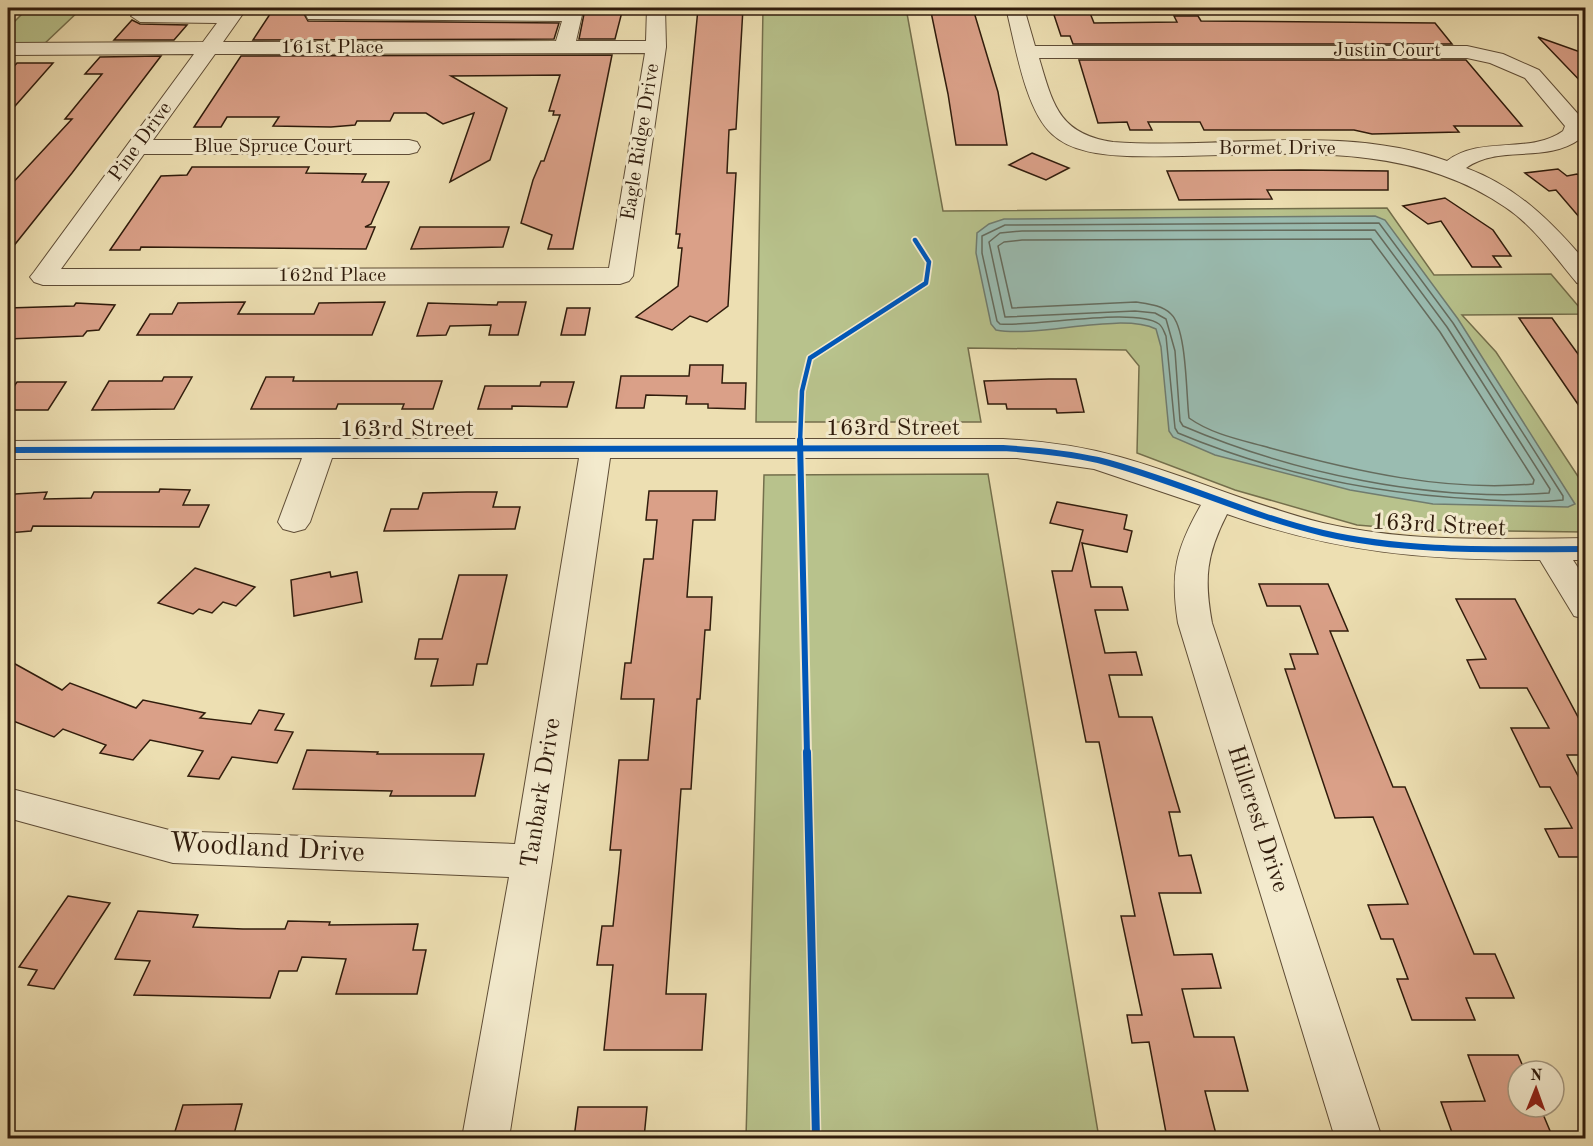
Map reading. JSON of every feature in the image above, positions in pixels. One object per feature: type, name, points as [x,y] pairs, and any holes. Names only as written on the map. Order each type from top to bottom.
[{"type":"street","points":[[152,8],[140,16],[235,13]]},
{"type":"street","name":"Eagle Ridge Drive","points":[[620,276],[656,47],[656,8]]},
{"type":"street","name":"Bormet Drive","points":[[1015,8],[1052,122],[1070,136],[1092,144],[1136,150],[1348,150],[1408,159],[1449,170],[1492,189],[1522,208],[1584,276]]},
{"type":"street","points":[[297,48],[318,11],[573,15],[564,48]]},
{"type":"street","name":"Pine Drive","points":[[43,277],[235,13]]},
{"type":"street","name":"161st Place","points":[[8,49],[656,47]]},
{"type":"street","name":"Justin Court","points":[[1028,52],[1467,52],[1496,58],[1532,74],[1576,125],[1571,136],[1548,147],[1475,153],[1449,170]]},
{"type":"street","name":"Blue Spruce Court","points":[[137,147],[410,147]]},
{"type":"street","name":"162nd Place","points":[[43,277],[620,276]]},
{"type":"street","name":"163rd Street","points":[[8,450],[980,447],[1029,450],[1110,463],[1220,501],[1325,533],[1408,547],[1586,549]]},
{"type":"street","points":[[294,522],[321,448]]},
{"type":"street","name":"Tanbark Drive","points":[[485,1138],[532,861],[596,448]]},
{"type":"street","name":"Hillcrest Drive","points":[[1220,501],[1193,549],[1188,568],[1189,592],[1195,623],[1358,1138]]},
{"type":"street","points":[[1550,549],[1586,608]]},
{"type":"street","name":"Woodland Drive","points":[[8,803],[172,847],[532,861]]},
{"type":"green space","points":[[28,8],[82,8],[43,45],[8,45],[8,28]]},
{"type":"green space","points":[[763,8],[906,8],[943,211],[1387,208],[1434,275],[1551,274],[1585,314],[1462,315],[1496,352],[1585,487],[1585,532],[1416,530],[1357,525],[1235,490],[1137,453],[1139,366],[1126,350],[968,348],[981,422],[756,422]]},
{"type":"green space","points":[[988,474],[1099,1138],[746,1138],[764,475]]},
{"type":"water","points":[[1375,216],[1385,220],[1458,319],[1575,504],[1568,507],[1433,504],[1350,490],[1215,455],[1173,437],[1169,431],[1161,347],[1156,329],[1141,324],[1122,323],[1034,331],[996,330],[991,324],[976,253],[977,233],[989,224],[1004,219]]},
{"type":"building","points":[[274,8],[313,8],[304,14],[308,21],[559,23],[554,39],[253,40]]},
{"type":"building","points":[[575,8],[623,8],[615,39],[579,39],[584,14]]},
{"type":"building","points":[[743,8],[736,129],[729,130],[727,173],[736,173],[728,306],[707,322],[690,316],[672,330],[636,317],[678,286],[682,248],[678,248],[680,234],[676,234],[698,9]]},
{"type":"building","points":[[1088,8],[1094,23],[1177,22],[1174,16],[1198,16],[1201,21],[1435,23],[1452,44],[1073,44],[1070,36],[1061,36],[1052,9]]},
{"type":"building","points":[[931,12],[974,12],[998,92],[1007,145],[956,145]]},
{"type":"building","points":[[132,20],[140,24],[187,25],[174,40],[114,40]]},
{"type":"building","points":[[1538,37],[1586,54],[1586,87]]},
{"type":"building","points":[[612,55],[573,249],[548,249],[552,235],[521,223],[533,180],[541,161],[544,161],[560,115],[553,115],[554,111],[549,111],[560,75],[451,76],[507,108],[490,160],[450,182],[474,113],[443,124],[426,113],[394,113],[390,121],[357,121],[355,125],[331,127],[273,126],[279,117],[227,117],[221,127],[194,127],[241,56]]},
{"type":"building","points":[[161,56],[8,253],[8,188],[72,119],[65,119],[102,74],[85,74],[100,57]]},
{"type":"building","points":[[1079,60],[1466,60],[1522,126],[1454,126],[1459,132],[1372,134],[1354,130],[1204,130],[1200,122],[1148,122],[1152,130],[1130,130],[1127,122],[1098,123]]},
{"type":"building","points":[[17,63],[53,63],[8,114],[8,73]]},
{"type":"building","points":[[1032,153],[1069,168],[1046,180],[1009,165]]},
{"type":"building","points":[[192,167],[309,167],[306,173],[366,174],[362,182],[389,182],[371,224],[365,227],[375,227],[366,249],[141,247],[140,250],[110,250],[161,176],[187,175]]},
{"type":"building","points":[[1558,169],[1567,176],[1577,174],[1586,180],[1586,225],[1556,190],[1549,191],[1525,173]]},
{"type":"building","points":[[1167,171],[1388,171],[1388,190],[1267,190],[1272,199],[1179,200]]},
{"type":"building","points":[[1445,198],[1493,230],[1511,256],[1493,256],[1501,267],[1472,267],[1441,221],[1428,224],[1403,206]]},
{"type":"building","points":[[420,227],[509,227],[503,247],[411,249]]},
{"type":"building","points":[[245,302],[238,314],[314,314],[319,303],[385,302],[372,335],[137,335],[150,314],[172,314],[178,303]]},
{"type":"building","points":[[498,302],[526,302],[518,335],[489,335],[491,325],[450,326],[446,335],[417,336],[428,303],[497,305]]},
{"type":"building","points":[[76,303],[115,305],[99,330],[87,331],[83,336],[8,339],[8,308],[74,306]]},
{"type":"building","points":[[567,308],[590,308],[585,335],[561,335]]},
{"type":"building","points":[[1519,318],[1552,318],[1586,365],[1586,416]]},
{"type":"building","points":[[690,365],[723,365],[722,383],[746,383],[745,409],[708,408],[708,404],[686,404],[687,396],[646,395],[644,408],[616,408],[621,376],[689,376]]},
{"type":"building","points":[[164,377],[192,377],[174,409],[92,410],[109,381],[162,381]]},
{"type":"building","points":[[266,377],[294,377],[293,381],[442,381],[433,409],[402,409],[404,404],[338,404],[336,409],[251,409]]},
{"type":"building","points":[[1076,379],[1084,412],[1057,413],[1056,409],[1007,409],[1006,404],[988,404],[984,381]]},
{"type":"building","points":[[17,382],[66,382],[48,410],[8,410],[8,395]]},
{"type":"building","points":[[541,382],[574,382],[567,407],[512,406],[512,409],[478,409],[485,386],[540,386]]},
{"type":"building","points":[[160,489],[190,490],[183,505],[209,505],[199,527],[33,526],[31,531],[8,533],[8,513],[15,494],[47,492],[44,499],[91,498],[94,492],[159,492]]},
{"type":"building","points":[[649,491],[717,491],[715,520],[693,520],[687,597],[712,597],[710,630],[705,630],[700,699],[697,699],[691,789],[681,789],[666,994],[706,994],[702,1050],[604,1050],[613,965],[597,965],[602,926],[613,926],[619,871],[621,850],[610,850],[619,760],[648,760],[654,699],[621,699],[625,663],[631,663],[644,559],[653,559],[657,520],[646,520]]},
{"type":"building","points":[[497,492],[493,507],[520,507],[515,529],[384,531],[391,509],[418,509],[423,493]]},
{"type":"building","points":[[1057,502],[1127,515],[1124,529],[1132,531],[1127,552],[1082,543],[1091,587],[1122,587],[1128,610],[1095,610],[1105,653],[1136,652],[1142,675],[1109,675],[1119,717],[1152,717],[1180,812],[1169,812],[1179,856],[1191,855],[1201,893],[1159,893],[1174,955],[1212,954],[1221,988],[1182,989],[1194,1037],[1234,1037],[1248,1091],[1205,1091],[1217,1138],[1167,1138],[1149,1042],[1132,1043],[1127,1015],[1142,1015],[1121,916],[1135,916],[1099,742],[1086,742],[1052,571],[1072,571],[1083,530],[1050,523]]},
{"type":"building","points":[[195,568],[255,587],[236,606],[223,602],[212,613],[199,609],[193,614],[158,603]]},
{"type":"building","points":[[330,572],[331,577],[357,572],[362,602],[294,616],[291,580]]},
{"type":"building","points":[[459,575],[507,575],[487,664],[477,664],[473,685],[431,686],[438,659],[415,659],[419,639],[442,639]]},
{"type":"building","points":[[1259,584],[1328,584],[1348,631],[1330,631],[1393,787],[1405,787],[1474,954],[1495,954],[1514,998],[1466,998],[1475,1020],[1412,1020],[1397,979],[1408,979],[1393,939],[1381,939],[1368,905],[1408,904],[1373,817],[1335,818],[1285,669],[1295,669],[1290,654],[1318,654],[1300,606],[1267,606]]},
{"type":"building","points":[[1456,599],[1515,599],[1586,732],[1586,755],[1567,755],[1586,791],[1586,857],[1559,857],[1545,829],[1572,828],[1550,787],[1540,787],[1511,728],[1549,728],[1527,688],[1480,688],[1467,660],[1486,659]]},
{"type":"building","points":[[8,660],[62,690],[70,683],[136,708],[143,700],[205,713],[200,718],[251,724],[259,710],[284,714],[275,730],[293,732],[277,763],[232,757],[219,779],[188,776],[203,751],[150,740],[133,760],[100,753],[106,745],[63,729],[54,737],[8,719]]},
{"type":"building","points":[[307,750],[378,752],[377,754],[484,754],[475,796],[390,796],[392,791],[293,789]]},
{"type":"building","points":[[68,896],[110,903],[54,989],[28,985],[37,970],[19,967]]},
{"type":"building","points":[[138,911],[198,915],[193,927],[285,929],[288,921],[330,922],[329,925],[418,924],[413,950],[426,950],[417,994],[336,994],[346,959],[302,957],[297,971],[279,971],[270,998],[134,995],[150,961],[115,959]]},
{"type":"building","points":[[1468,1055],[1518,1055],[1520,1059],[1506,1059],[1506,1119],[1545,1119],[1553,1138],[1454,1138],[1441,1102],[1485,1101]]},
{"type":"building","points":[[242,1104],[233,1138],[173,1138],[183,1105]]},
{"type":"building","points":[[578,1107],[647,1107],[644,1138],[574,1138]]},
{"type":"cycle path","points":[[816,1138],[800,447],[802,391],[810,358],[926,283],[929,262],[915,240]]},
{"type":"cycle path","points":[[8,450],[1003,448],[1057,453],[1098,461],[1138,472],[1269,518],[1355,539],[1420,547],[1586,549]]}]
